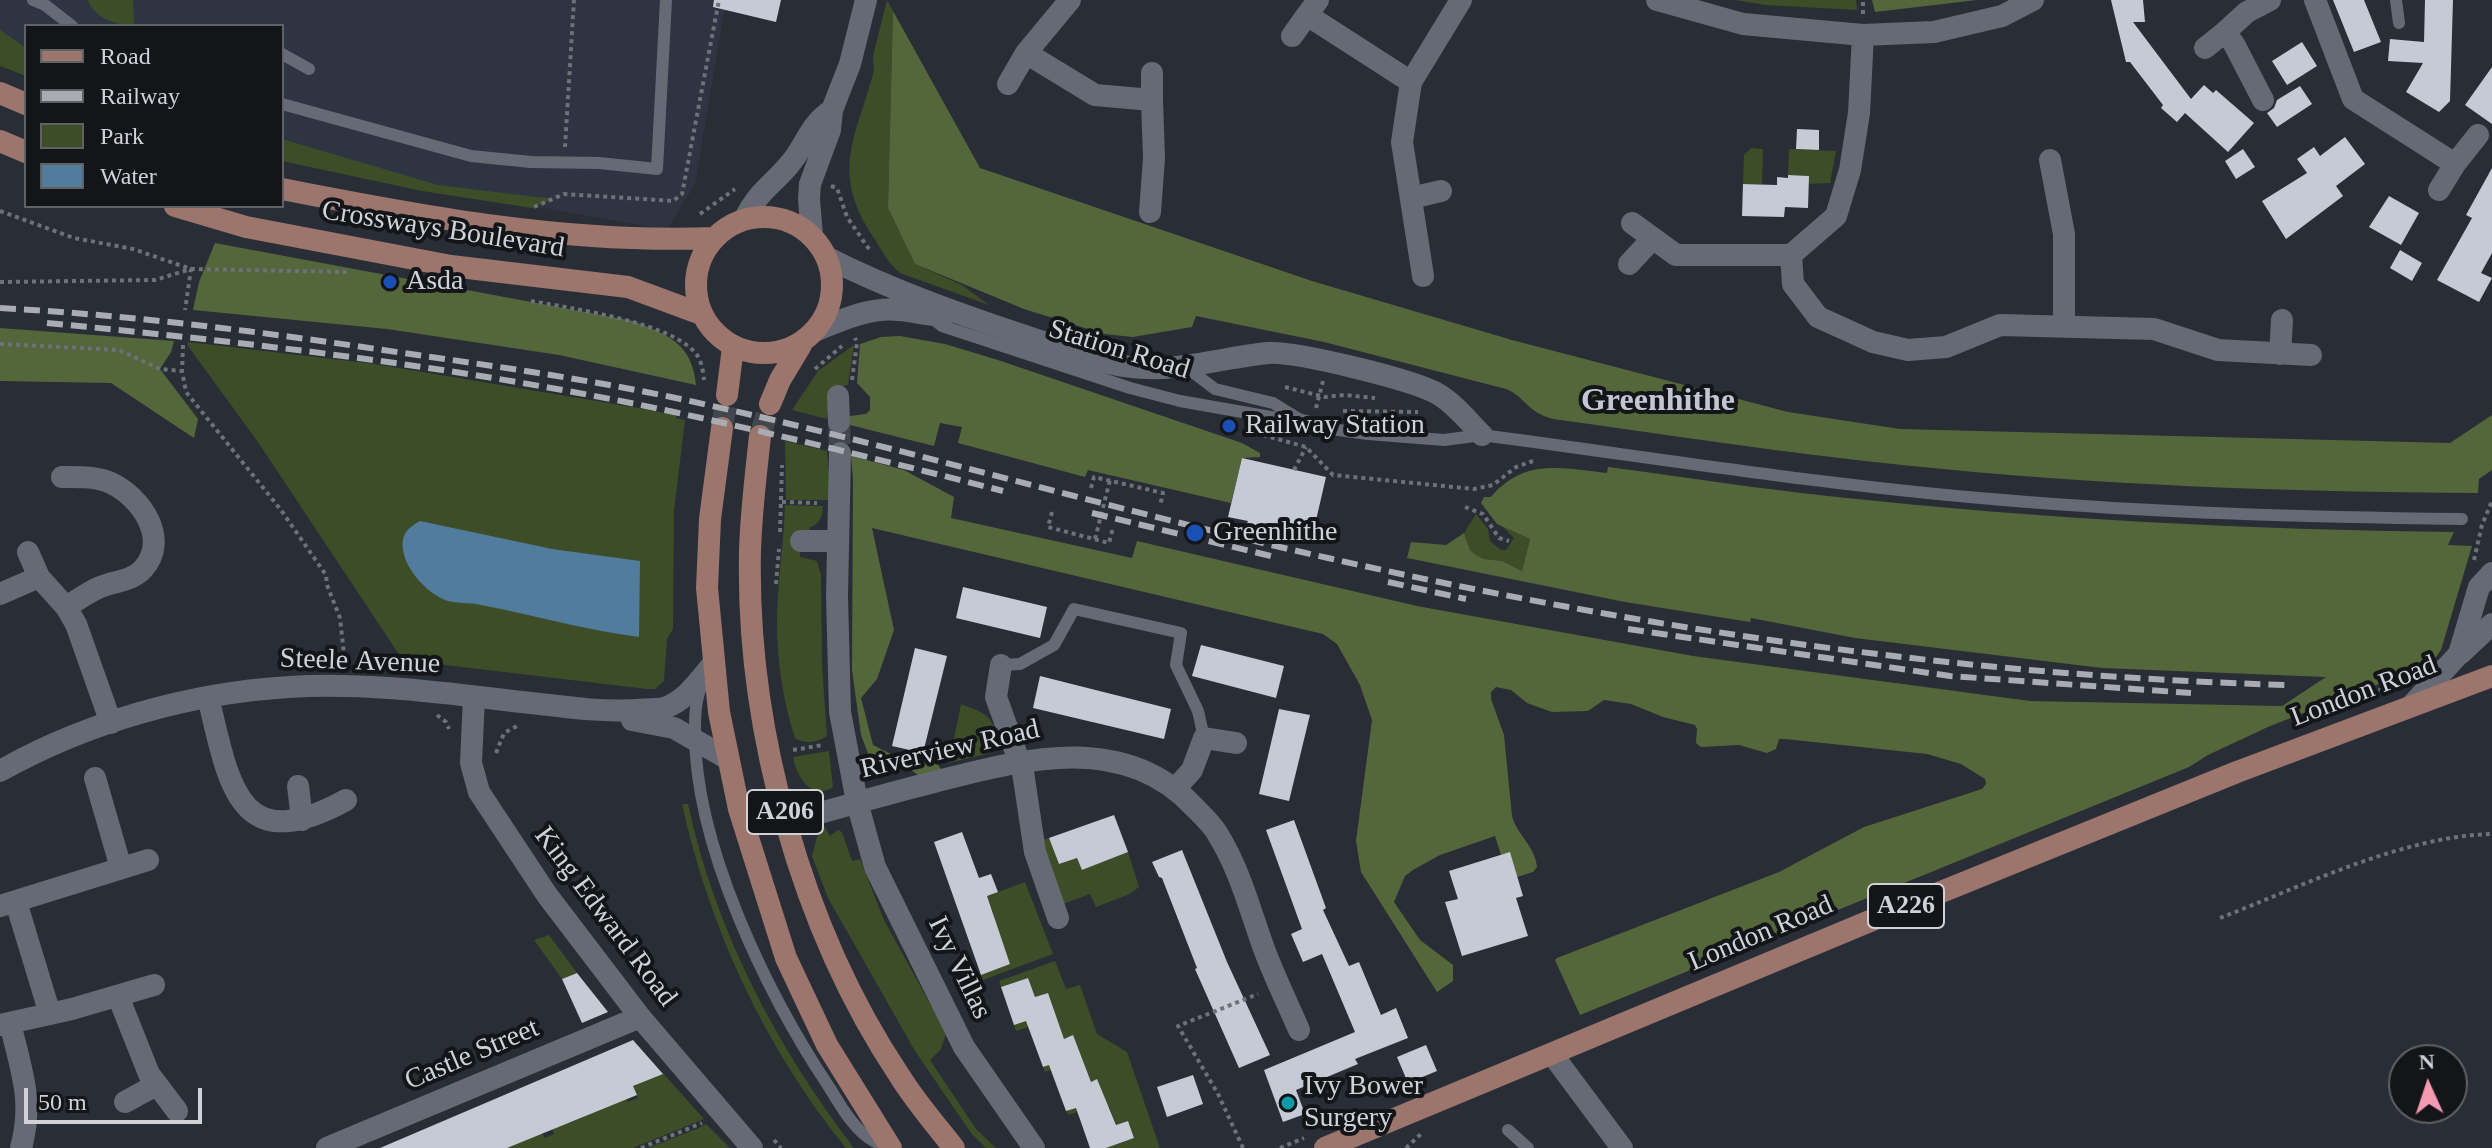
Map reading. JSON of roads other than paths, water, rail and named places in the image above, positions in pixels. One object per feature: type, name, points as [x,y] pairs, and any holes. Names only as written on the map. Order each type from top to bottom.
[{"type":"main road","points":[[0,93],[24,103]]},
{"type":"main road","points":[[0,141],[24,151]]},
{"type":"main road","name":"Crossways Boulevard","points":[[284,189],[383,209],[529,231],[633,240],[714,238]]},
{"type":"main road","name":"Crossways Boulevard","points":[[182,208],[246,227],[425,262],[628,287],[701,314]]},
{"type":"main road","points":[[770,404],[780,380],[809,338],[832,300],[833,276],[828,258],[812,236],[784,219],[745,218],[714,238],[698,266],[695,290],[701,314],[714,333],[733,347],[756,354],[809,338]]},
{"type":"main road","points":[[727,395],[733,347]]},
{"type":"main road","name":"A206","points":[[722,428],[712,496],[708,621],[728,759],[739,809],[786,958],[827,1045],[889,1148]]},
{"type":"main road","name":"A206","points":[[760,436],[751,537],[752,621],[763,715],[787,822],[831,948],[861,1011],[899,1076],[954,1148]]},
{"type":"main road","name":"London Road","points":[[1325,1148],[1882,916],[2413,704],[2492,676]]},
{"type":"street","points":[[812,236],[810,184],[830,130],[832,110],[850,64],[866,0]]},
{"type":"street","points":[[1008,84],[1026,53],[1070,0]]},
{"type":"street","points":[[1423,276],[1402,142],[1411,82],[1461,0]]},
{"type":"street","points":[[1657,0],[1743,24],[1863,35],[1934,32],[2002,16],[2033,0]]},
{"type":"street","points":[[2205,48],[2247,12],[2270,0]]},
{"type":"street","points":[[2315,0],[2353,99],[2455,164]]},
{"type":"street","points":[[1292,36],[1312,8],[1411,82]]},
{"type":"street","points":[[2225,32],[2263,100]]},
{"type":"street","points":[[1632,223],[1676,255],[1791,255],[1836,216],[1850,170],[1859,113],[1863,35]]},
{"type":"street","points":[[1026,53],[1095,95],[1152,100]]},
{"type":"street","points":[[1150,212],[1154,158],[1152,73]]},
{"type":"street","points":[[745,218],[759,194],[790,164],[817,120],[832,110]]},
{"type":"street","points":[[2439,190],[2478,135]]},
{"type":"street","points":[[2050,160],[2064,234],[2064,326]]},
{"type":"street","points":[[1411,198],[1441,191]]},
{"type":"street","points":[[1629,264],[1653,238]]},
{"type":"street","points":[[1791,255],[1793,284],[1818,317],[1873,342],[1908,350],[1946,347],[2000,325],[2154,329],[2218,350],[2311,355]]},
{"type":"street","name":"Station Road","points":[[828,258],[882,285],[959,315],[1112,364],[1140,368],[1186,367],[1277,353],[1412,384],[1437,393],[1482,435]]},
{"type":"street","name":"Station Road","points":[[809,338],[873,310],[896,309],[929,316],[959,315]]},
{"type":"street","points":[[2280,354],[2282,320]]},
{"type":"street","points":[[838,396],[839,422]]},
{"type":"street","points":[[840,453],[837,643],[840,712],[857,802]]},
{"type":"street","points":[[62,477],[94,478],[119,487],[148,518],[154,541],[149,561],[139,573],[98,587],[66,607]]},
{"type":"street","points":[[801,541],[838,541]]},
{"type":"street","points":[[28,552],[39,577],[66,607],[76,624],[111,723]]},
{"type":"street","points":[[2459,654],[2478,590],[2492,573],[2492,553]]},
{"type":"street","points":[[0,594],[39,577]]},
{"type":"street","points":[[2413,704],[2459,654],[2492,624]]},
{"type":"street","name":"Steele Avenue","points":[[0,771],[42,750],[111,723],[208,697],[286,687],[339,686],[612,712],[668,706],[691,690],[713,664]]},
{"type":"street","points":[[1001,665],[995,693],[1025,778],[1035,852],[1058,918]]},
{"type":"street","points":[[208,697],[232,786],[250,812],[265,819],[302,820],[346,800]]},
{"type":"street","name":"King Edward Road","points":[[474,697],[471,763],[479,792],[547,895],[640,1017],[762,1143]]},
{"type":"street","points":[[612,712],[626,719],[674,728],[728,759]]},
{"type":"street","points":[[1176,788],[1194,766],[1204,738],[1236,743]]},
{"type":"street","name":"Riverview Road","points":[[787,822],[1017,761],[1065,756],[1095,759],[1140,771],[1176,788],[1216,830],[1238,871],[1264,949],[1299,1030]]},
{"type":"street","points":[[95,778],[121,868]]},
{"type":"street","points":[[298,786],[302,820]]},
{"type":"street","name":"Ivy Villas","points":[[857,802],[875,867],[964,1047],[1034,1148]]},
{"type":"street","points":[[50,1014],[8,904],[148,860]]},
{"type":"street","points":[[21,1148],[28,1096],[5,1024],[154,985]]},
{"type":"street","points":[[118,996],[156,1085],[177,1111]]},
{"type":"street","name":"Castle Street","points":[[327,1148],[640,1017]]},
{"type":"street","points":[[1552,1054],[1622,1148]]},
{"type":"street","points":[[125,1102],[156,1085]]},
{"type":"lane","points":[[284,105],[471,156],[657,169],[666,0]]},
{"type":"lane","points":[[2396,0],[2399,23]]},
{"type":"lane","points":[[42,2],[70,24]]},
{"type":"lane","points":[[284,55],[309,69]]},
{"type":"lane","name":"Station Road","points":[[929,316],[942,326],[1130,388],[1223,409],[1299,419],[1338,430],[1393,436],[1444,440],[1482,435]]},
{"type":"lane","name":"Station Road","points":[[1186,367],[1215,389],[1273,403],[1299,419]]},
{"type":"lane","points":[[1482,435],[1880,488],[2002,500],[2291,517],[2462,519]]},
{"type":"lane","points":[[1001,665],[1020,664],[1054,645],[1074,609],[1181,633],[1176,665],[1198,711],[1204,738]]},
{"type":"lane","points":[[713,664],[698,696],[695,738],[699,778],[714,846],[755,956],[796,1035],[835,1096],[865,1135],[889,1148]]},
{"type":"lane","points":[[1508,1130],[1528,1148]]},
{"type":"water","points":[[420,521],[552,549],[640,561],[639,637],[449,601],[438,596],[418,579],[405,557],[404,535]]},
{"type":"tunnel","points":[[722,428],[727,395]]},
{"type":"tunnel","points":[[760,436],[770,404]]},
{"type":"tunnel","points":[[839,422],[840,453]]},
{"type":"railway","points":[[0,308],[240,330],[635,390],[754,415],[1328,558],[1565,607],[1685,627],[1925,660],[2166,680],[2287,685]]},
{"type":"railway","points":[[47,323],[283,348],[519,382],[715,421],[1003,491]]},
{"type":"railway","points":[[1092,513],[1275,557]]},
{"type":"railway","points":[[1388,582],[1466,599]]},
{"type":"railway","points":[[1628,629],[1950,676],[2191,693]]},
{"type":"place","name":"Asda","points":[[390,282]]},
{"type":"place","name":"Railway Station","points":[[1229,426]]},
{"type":"place","name":"Greenhithe","points":[[1195,533]]},
{"type":"place","name":"Ivy Bower Surgery","points":[[1288,1103]]},
{"type":"district","name":"Greenhithe","points":[[1658,402]]}]
